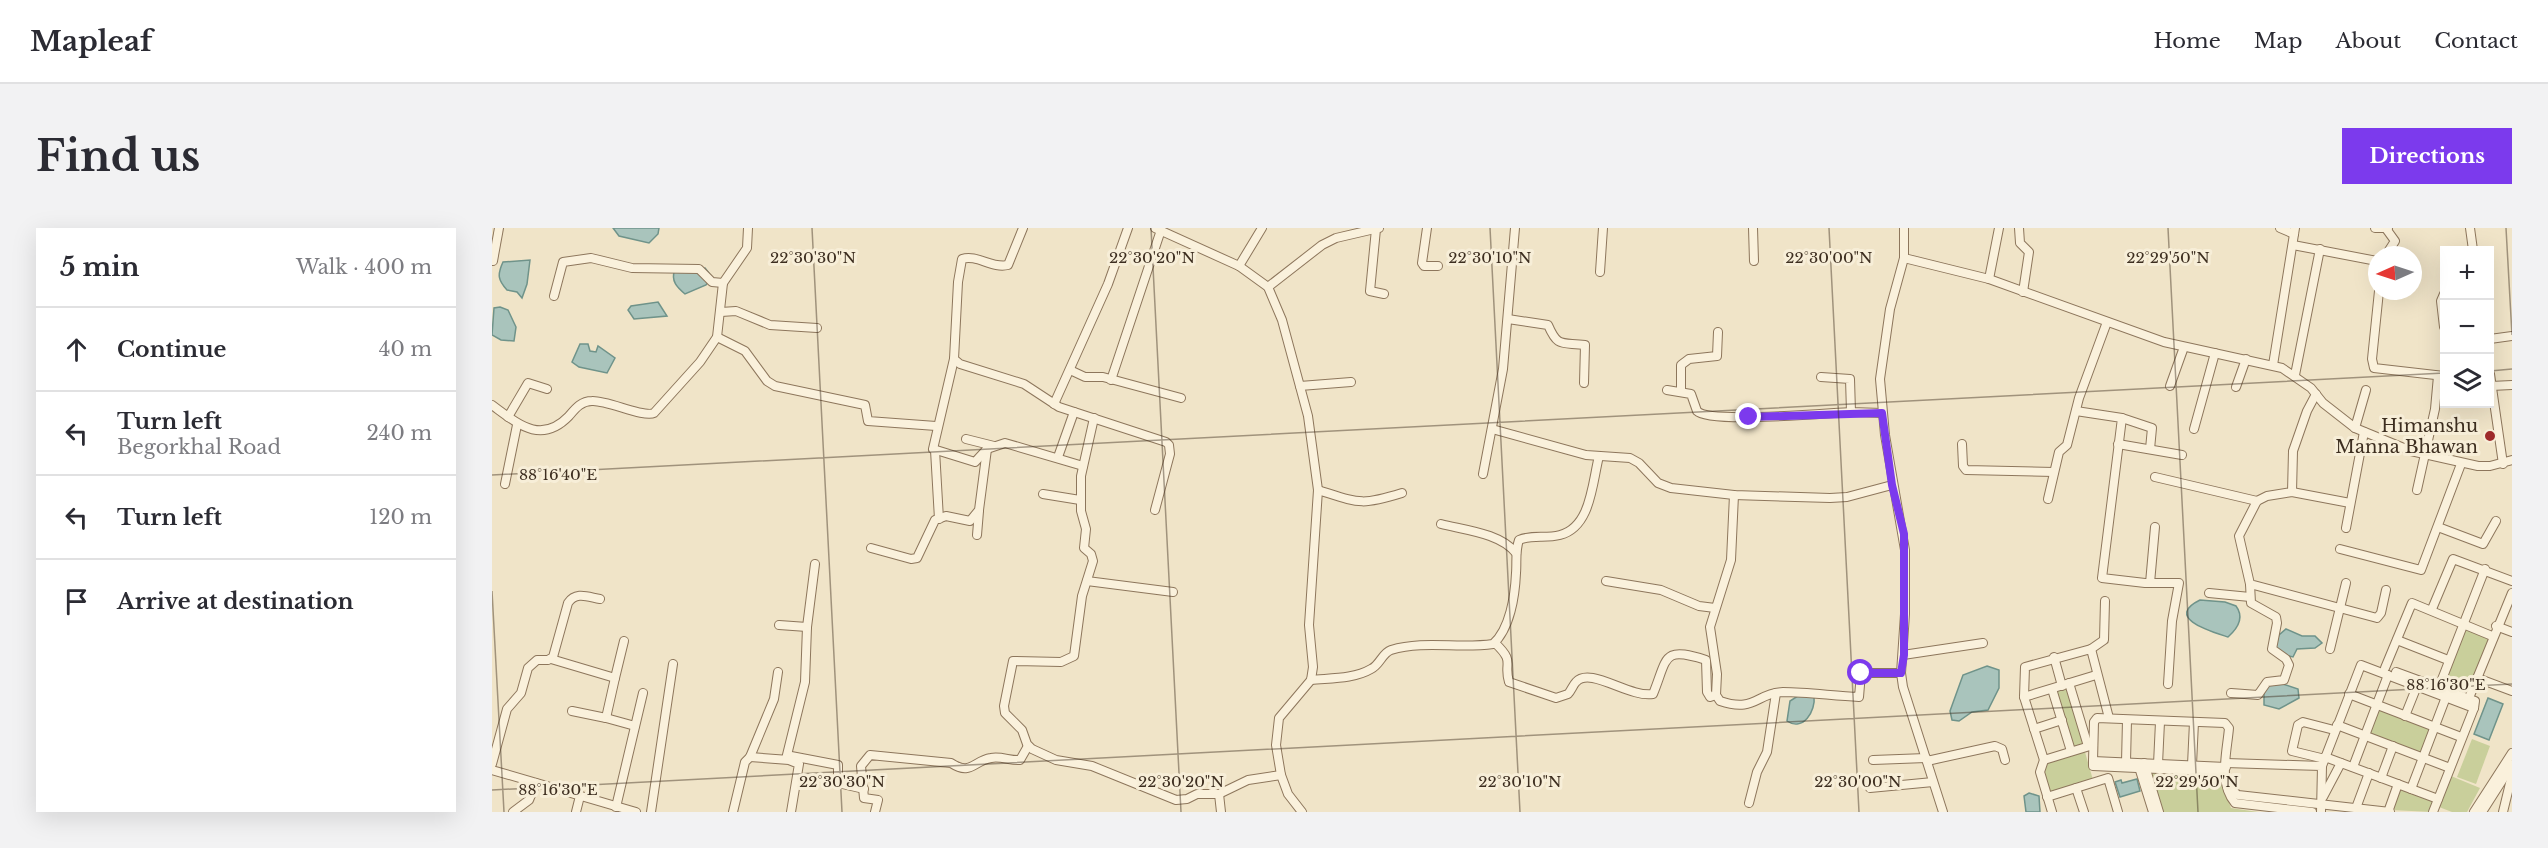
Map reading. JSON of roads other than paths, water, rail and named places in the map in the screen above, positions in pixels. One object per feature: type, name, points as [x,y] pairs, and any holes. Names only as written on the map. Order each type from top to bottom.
[{"type":"street","points":[[493,261],[499,228]]},
{"type":"street","points":[[492,405],[517,425],[553,430],[577,407],[590,401],[651,415],[700,362],[717,338],[723,283],[747,248],[748,228]]},
{"type":"street","points":[[939,519],[935,450],[932,444],[954,359],[958,282],[962,259],[968,257],[998,266],[1008,265],[1023,228]]},
{"type":"street","points":[[1054,404],[1108,284],[1128,228]]},
{"type":"street","points":[[1239,266],[1262,228]]},
{"type":"street","points":[[1268,287],[1322,245],[1348,232],[1378,228],[1370,291],[1384,294]]},
{"type":"street","points":[[1427,228],[1422,263],[1424,266],[1438,266]]},
{"type":"street","points":[[1483,474],[1503,369],[1515,228]]},
{"type":"street","points":[[1600,272],[1603,228]]},
{"type":"street","points":[[1754,228],[1754,261]]},
{"type":"street","points":[[1904,228],[1904,258],[1883,346],[1882,413],[1892,485],[1905,550],[1904,655],[1901,673],[1943,812]]},
{"type":"street","points":[[1989,279],[1999,228]]},
{"type":"street","points":[[2019,228],[2020,243],[2030,252],[2023,292]]},
{"type":"street","points":[[2273,365],[2295,231],[2280,228]]},
{"type":"street","points":[[2375,228],[2388,229],[2395,241],[2392,246]]},
{"type":"street","points":[[2470,228],[2472,246]]},
{"type":"street","points":[[1111,380],[1158,229],[1239,266],[1268,287],[1282,320],[1308,416],[1318,490],[1309,625],[1312,654],[1311,680],[1278,718],[1276,745],[1281,775],[1288,794],[1302,812]]},
{"type":"street","points":[[2293,245],[2368,259]]},
{"type":"street","points":[[2295,375],[2320,249]]},
{"type":"street","points":[[554,296],[563,262],[587,258],[632,268],[699,269],[712,282],[723,283]]},
{"type":"street","points":[[1904,258],[1989,279],[2184,347],[2273,365],[2295,375],[2360,430],[2425,455],[2461,464],[2490,466],[2508,462],[2494,396]]},
{"type":"street","points":[[2378,300],[2372,359],[2374,368],[2440,376]]},
{"type":"street","points":[[721,312],[736,311],[770,325],[817,328]]},
{"type":"street","points":[[1508,319],[1548,325],[1552,338],[1556,341],[1584,345],[1587,348],[1584,383]]},
{"type":"street","points":[[2048,499],[2059,452],[2067,445],[2076,411],[2107,322]]},
{"type":"street","points":[[1681,392],[1681,365],[1689,359],[1718,356],[1718,332]]},
{"type":"street","points":[[2494,338],[2512,336]]},
{"type":"street","points":[[717,338],[745,351],[767,381],[784,390],[833,397],[865,405],[868,421],[936,426]]},
{"type":"street","points":[[2170,386],[2184,347]]},
{"type":"street","points":[[2194,429],[2215,353]]},
{"type":"street","points":[[954,359],[960,364],[1024,384],[1054,404],[1169,445],[1170,454],[1155,510]]},
{"type":"street","points":[[2236,387],[2246,359]]},
{"type":"street","points":[[1070,370],[1085,377],[1111,380],[1181,398]]},
{"type":"street","points":[[1821,377],[1850,379],[1851,412]]},
{"type":"street","points":[[1300,386],[1352,382]]},
{"type":"street","points":[[2416,490],[2440,382]]},
{"type":"street","points":[[508,417],[528,383],[547,389]]},
{"type":"street","points":[[2494,386],[2512,385]]},
{"type":"street","points":[[1667,390],[1691,394],[1697,411],[1706,415],[1749,417],[1851,412],[1882,413]]},
{"type":"street","points":[[2346,528],[2366,390]]},
{"type":"street","points":[[2292,492],[2293,451],[2307,411],[2316,394]]},
{"type":"street","points":[[2076,411],[2122,418],[2152,428],[2150,449]]},
{"type":"street","points":[[1058,457],[1074,412]]},
{"type":"street","points":[[1094,418],[1083,466],[1080,500],[1086,526],[1084,548],[1093,558],[1072,659],[1061,662],[1017,659],[1011,664],[1004,710],[1022,730],[1028,746],[1056,760],[1092,766],[1176,800],[1197,794],[1220,794],[1248,780],[1281,775]]},
{"type":"street","points":[[2122,418],[2102,578],[2150,583],[2179,583],[2172,621],[2168,684]]},
{"type":"street","points":[[505,484],[517,425]]},
{"type":"street","points":[[1492,429],[1599,456],[1634,459],[1663,486],[1734,495],[1838,498],[1892,485]]},
{"type":"street","points":[[966,439],[990,448]]},
{"type":"street","points":[[935,450],[975,462],[990,448],[1009,444],[1083,466]]},
{"type":"street","points":[[1962,444],[1965,470],[2054,472]]},
{"type":"street","points":[[2118,444],[2182,455]]},
{"type":"street","points":[[977,535],[990,448]]},
{"type":"street","points":[[1311,680],[1370,670],[1392,650],[1433,643],[1484,646],[1495,643],[1502,636],[1513,599],[1519,540],[1530,535],[1542,538],[1574,530],[1584,516],[1599,456]]},
{"type":"street","points":[[2340,549],[2421,570],[2461,464]]},
{"type":"street","points":[[2155,477],[2257,501]]},
{"type":"street","points":[[1318,490],[1359,503],[1372,502],[1402,493]]},
{"type":"street","points":[[2231,693],[2258,695],[2270,681],[2284,680],[2289,665],[2286,659],[2272,649],[2276,617],[2254,606],[2250,597],[2250,584],[2239,536],[2257,501],[2267,496],[2292,492],[2350,503]]},
{"type":"street","points":[[1043,494],[1080,500]]},
{"type":"street","points":[[1734,495],[1731,560],[1715,608],[1710,635],[1717,674],[1716,695],[1723,703],[1745,705],[1776,693],[1859,698],[1861,673],[1901,673]]},
{"type":"street","points":[[871,548],[911,559],[917,558],[926,534],[935,520],[946,516],[970,520],[979,510]]},
{"type":"street","points":[[2438,527],[2483,544],[2496,522]]},
{"type":"street","points":[[1440,524],[1483,534],[1510,545],[1516,553]]},
{"type":"street","points":[[2150,583],[2155,526]]},
{"type":"street","points":[[2432,609],[2453,559],[2512,580]]},
{"type":"street","points":[[787,758],[806,682],[807,627],[815,564]]},
{"type":"street","points":[[2439,687],[2462,622],[2485,569]]},
{"type":"street","points":[[1087,581],[1173,592]]},
{"type":"street","points":[[1606,581],[1661,590],[1699,606],[1715,608]]},
{"type":"street","points":[[2330,649],[2346,583]]},
{"type":"street","points":[[2250,584],[2340,609],[2379,617],[2386,590]]},
{"type":"street","points":[[2209,593],[2250,597]]},
{"type":"street","points":[[2469,698],[2496,626],[2512,593]]},
{"type":"street","points":[[551,659],[561,623],[572,598],[580,595],[600,599]]},
{"type":"street","points":[[2052,812],[2040,772],[2044,760],[2024,697],[2025,667],[2054,657],[2091,649],[2104,640],[2105,601]]},
{"type":"street","points":[[2353,767],[2412,603],[2432,609],[2492,636]]},
{"type":"street","points":[[779,625],[807,627]]},
{"type":"street","points":[[2496,626],[2512,632]]},
{"type":"street","points":[[2397,640],[2448,660]]},
{"type":"street","points":[[606,718],[624,641]]},
{"type":"street","points":[[1495,643],[1507,656],[1510,668],[1509,682],[1556,698],[1568,694],[1576,682],[1584,677],[1595,677],[1636,695],[1653,694],[1665,664],[1671,654],[1678,652],[1706,660],[1707,692],[1710,697],[1716,695]]},
{"type":"street","points":[[1904,655],[1983,643]]},
{"type":"street","points":[[2091,649],[2109,718]]},
{"type":"street","points":[[2054,657],[2091,745]]},
{"type":"street","points":[[492,764],[507,710],[521,693],[528,668],[537,660],[551,659],[615,678]]},
{"type":"street","points":[[651,812],[673,664]]},
{"type":"street","points":[[2321,805],[2324,761],[2359,667],[2368,667],[2439,687],[2476,702],[2433,812]]},
{"type":"street","points":[[734,812],[742,772],[774,699],[778,672]]},
{"type":"street","points":[[2386,672],[2474,708]]},
{"type":"street","points":[[2024,697],[2096,675]]},
{"type":"street","points":[[2477,678],[2511,688]]},
{"type":"street","points":[[2405,716],[2417,686]]},
{"type":"street","points":[[2052,689],[2071,751]]},
{"type":"street","points":[[616,807],[643,693]]},
{"type":"street","points":[[1749,803],[1757,772],[1767,752],[1776,693]]},
{"type":"street","points":[[2349,694],[2461,737]]},
{"type":"street","points":[[2411,789],[2446,697]]},
{"type":"street","points":[[572,711],[635,726]]},
{"type":"street","points":[[2097,781],[2091,745],[2095,720],[2109,718],[2228,724],[2226,767],[2229,795],[2235,803],[2262,809],[2312,812]]},
{"type":"street","points":[[2034,729],[2062,720]]},
{"type":"street","points":[[2126,762],[2127,720]]},
{"type":"street","points":[[2158,764],[2160,722]]},
{"type":"street","points":[[2192,765],[2194,722]]},
{"type":"street","points":[[2324,761],[2292,751],[2298,725],[2303,722],[2336,727],[2365,735],[2450,768]]},
{"type":"street","points":[[2044,760],[2091,745]]},
{"type":"street","points":[[875,812],[878,800],[864,798],[861,766],[870,755],[951,763],[959,768],[968,769],[989,758],[1020,760],[1028,746]]},
{"type":"street","points":[[1873,760],[1926,760],[1995,746],[2002,749],[2006,760]]},
{"type":"street","points":[[2381,778],[2393,746]]},
{"type":"street","points":[[2474,812],[2512,753]]},
{"type":"street","points":[[750,757],[787,758],[838,765],[838,783],[864,789]]},
{"type":"street","points":[[787,758],[799,764],[791,812]]},
{"type":"street","points":[[2093,763],[2226,767],[2324,761],[2342,763],[2438,800]]},
{"type":"street","points":[[2093,763],[2126,762],[2142,766],[2158,764],[2226,767]]},
{"type":"street","points":[[2321,805],[2342,763]]},
{"type":"street","points":[[2481,812],[2512,765]]},
{"type":"street","points":[[2142,766],[2153,812]]},
{"type":"street","points":[[2142,766],[2159,812]]},
{"type":"street","points":[[2226,767],[2233,790],[2238,795],[2389,812],[2398,784]]},
{"type":"street","points":[[492,770],[636,812]]},
{"type":"street","points":[[2356,808],[2369,773]]},
{"type":"street","points":[[2503,812],[2512,775]]},
{"type":"street","points":[[2047,797],[2108,778],[2118,812]]},
{"type":"street","points":[[1870,788],[1933,782]]},
{"type":"street","points":[[513,812],[529,800],[536,783]]},
{"type":"street","points":[[2076,788],[2084,812]]},
{"type":"street","points":[[1220,794],[1221,812]]},
{"type":"street","points":[[576,812],[580,796]]},
{"type":"water","points":[[613,228],[659,228],[658,234],[649,243],[619,236]]},
{"type":"water","points":[[530,260],[527,284],[522,298],[517,292],[507,290],[500,280],[500,270],[503,262]]},
{"type":"water","points":[[705,268],[712,277],[706,285],[685,294],[673,278],[675,270],[689,272]]},
{"type":"water","points":[[658,302],[667,316],[634,319],[628,310],[631,306]]},
{"type":"water","points":[[500,307],[508,310],[516,327],[514,341],[501,340],[492,335],[494,308]]},
{"type":"water","points":[[580,344],[588,344],[590,351],[596,352],[598,346],[615,358],[607,373],[579,367],[572,362]]},
{"type":"water","points":[[2200,600],[2225,602],[2236,606],[2240,619],[2237,627],[2228,637],[2203,628],[2189,618],[2187,613],[2190,607]]},
{"type":"water","points":[[2286,629],[2302,636],[2315,636],[2322,643],[2315,648],[2297,649],[2293,657],[2285,655],[2275,647],[2279,635]]},
{"type":"water","points":[[1987,666],[1999,670],[1999,688],[1988,710],[1972,712],[1959,721],[1952,720],[1950,711],[1963,675]]},
{"type":"water","points":[[2277,682],[2298,689],[2299,698],[2279,709],[2264,705],[2264,693],[2268,684]]},
{"type":"water","points":[[1801,694],[1814,696],[1813,708],[1803,722],[1793,724],[1787,721],[1790,701]]},
{"type":"water","points":[[2488,698],[2503,704],[2489,740],[2474,734]]},
{"type":"water","points":[[2137,779],[2140,791],[2120,797],[2115,782],[2121,780],[2122,783]]},
{"type":"water","points":[[2029,793],[2039,796],[2040,812],[2026,812],[2024,796]]},
{"type":"place","name":"Himanshu Manna Bhawan","points":[[2490,436]]}]
